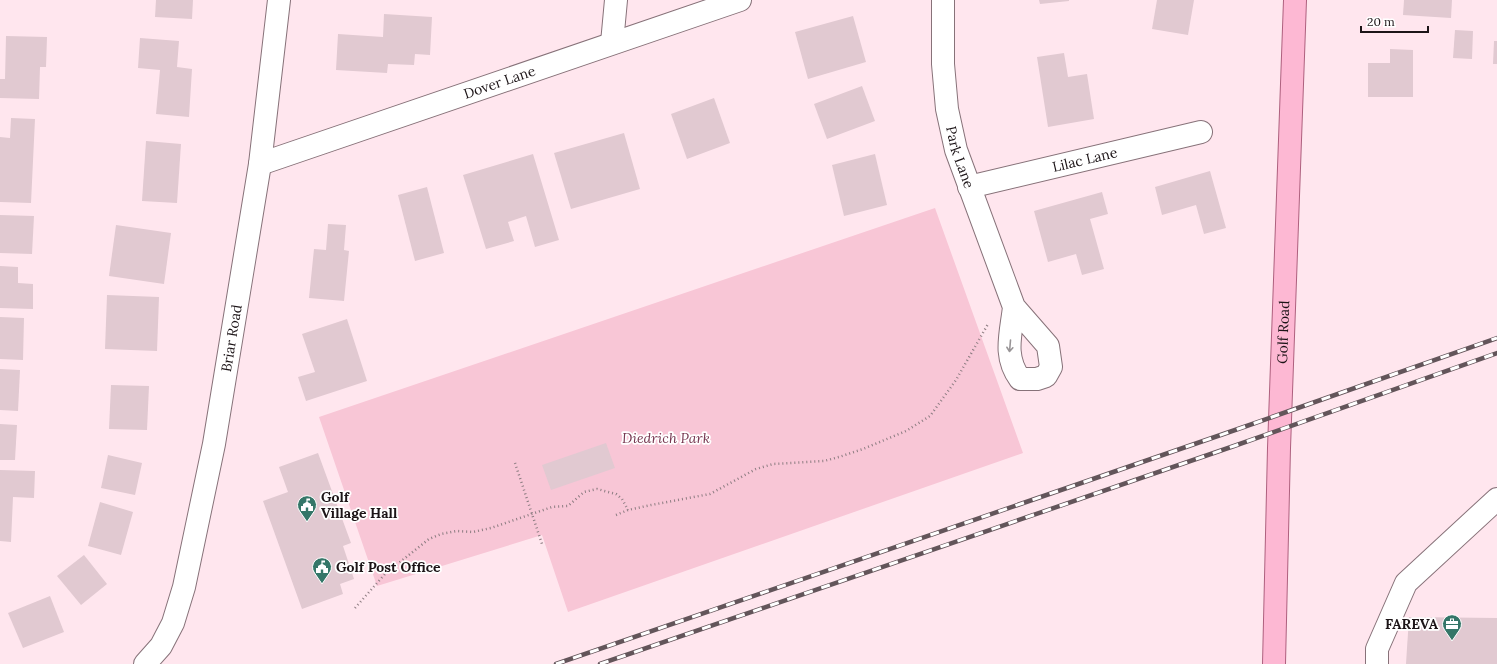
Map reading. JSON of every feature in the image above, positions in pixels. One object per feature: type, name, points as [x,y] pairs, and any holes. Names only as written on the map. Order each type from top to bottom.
[{"type":"main road","name":"Golf Road","points":[[1274,664],[1279,448],[1295,0]]},
{"type":"street","name":"Briar Road","points":[[145,664],[161,646],[173,624],[184,587],[214,444],[260,164],[279,0]]},
{"type":"street","points":[[612,43],[616,0]]},
{"type":"street","name":"Dover Lane","points":[[260,164],[740,0]]},
{"type":"street","name":"Park Lane","points":[[943,0],[943,64],[947,109],[956,150],[1014,307]]},
{"type":"street","name":"Lilac Lane","points":[[969,187],[1201,132]]},
{"type":"street","points":[[1377,664],[1377,649],[1406,583],[1497,499]]},
{"type":"path","points":[[616,515],[628,510],[710,494],[756,469],[773,464],[824,461],[839,457],[863,449],[906,431],[930,416],[956,380],[990,322]]},
{"type":"path","points":[[515,463],[542,544]]},
{"type":"path","points":[[355,608],[386,574],[429,539],[457,531],[473,532],[491,528],[552,507],[568,506],[584,492],[597,489],[616,494],[622,498],[628,510]]},
{"type":"green space","name":"Diedrich Park","points":[[935,208],[1023,453],[568,612],[542,535],[377,586],[319,417]]},
{"type":"building","points":[[156,0],[193,0],[192,19],[155,17]]},
{"type":"building","points":[[1039,0],[1069,0],[1069,1],[1040,4]]},
{"type":"building","points":[[1157,0],[1194,0],[1188,35],[1152,29]]},
{"type":"building","points":[[1404,0],[1452,0],[1451,18],[1403,15]]},
{"type":"building","points":[[384,14],[432,17],[430,55],[415,54],[414,65],[388,64],[387,73],[336,70],[338,34],[383,37]]},
{"type":"building","points":[[853,16],[866,62],[808,79],[795,32]]},
{"type":"building","points":[[1455,30],[1473,31],[1472,59],[1453,58]]},
{"type":"building","points":[[6,36],[47,37],[46,67],[40,67],[39,99],[0,98],[0,79],[5,79]]},
{"type":"building","points":[[140,38],[179,41],[177,67],[192,69],[189,117],[156,114],[160,70],[138,68]]},
{"type":"building","points":[[1494,41],[1497,41],[1497,64],[1493,64]]},
{"type":"building","points":[[1390,49],[1413,50],[1413,97],[1368,97],[1368,63],[1390,63]]},
{"type":"building","points":[[1064,53],[1068,77],[1087,74],[1094,119],[1048,127],[1037,57]]},
{"type":"building","points":[[862,86],[875,121],[827,139],[814,104]]},
{"type":"building","points":[[714,98],[730,143],[687,159],[671,114]]},
{"type":"building","points":[[11,118],[35,119],[31,203],[0,202],[0,137],[10,138]]},
{"type":"building","points":[[624,133],[640,189],[571,209],[554,153]]},
{"type":"building","points":[[146,141],[181,144],[177,203],[142,201]]},
{"type":"building","points":[[533,154],[559,240],[535,247],[526,216],[508,222],[514,241],[486,249],[463,175]]},
{"type":"building","points":[[875,154],[887,205],[844,216],[832,165]]},
{"type":"building","points":[[1210,171],[1226,228],[1204,234],[1196,205],[1162,215],[1155,187]]},
{"type":"building","points":[[427,187],[444,253],[415,261],[398,195]]},
{"type":"building","points":[[1102,192],[1108,214],[1090,219],[1104,269],[1082,275],[1076,254],[1048,262],[1034,211]]},
{"type":"building","points":[[0,215],[34,216],[32,254],[0,253]]},
{"type":"building","points":[[328,224],[346,225],[344,250],[349,251],[344,301],[309,298],[314,249],[326,250]]},
{"type":"building","points":[[116,225],[171,233],[164,284],[109,276]]},
{"type":"building","points":[[0,266],[18,267],[18,283],[33,284],[33,309],[0,308]]},
{"type":"building","points":[[107,295],[159,297],[157,351],[105,349]]},
{"type":"building","points":[[0,317],[24,318],[23,360],[0,359]]},
{"type":"building","points":[[347,319],[367,381],[306,401],[298,377],[315,372],[302,334]]},
{"type":"building","points":[[0,369],[20,370],[18,411],[0,410]]},
{"type":"building","points":[[111,385],[149,386],[147,430],[109,429]]},
{"type":"building","points":[[0,424],[17,425],[15,460],[0,460]]},
{"type":"building","points":[[606,443],[615,468],[551,490],[542,465]]},
{"type":"building","name":"Golf Village Hall","points":[[318,453],[351,543],[343,546],[354,579],[340,584],[343,594],[302,609],[263,501],[288,492],[279,467]]},
{"type":"building","points":[[108,455],[142,463],[135,495],[101,488]]},
{"type":"building","points":[[0,470],[35,471],[34,498],[13,497],[11,542],[0,541]]},
{"type":"building","points":[[100,502],[133,512],[121,555],[88,546]]},
{"type":"building","points":[[84,555],[107,584],[81,605],[57,576]]},
{"type":"building","points":[[50,596],[64,632],[23,648],[8,613]]},
{"type":"building","name":"FAREVA","points":[[1409,617],[1497,618],[1497,664],[1406,664]]},
{"type":"railway","points":[[556,664],[1238,429],[1497,338]]},
{"type":"railway","points":[[600,664],[1234,446],[1497,353]]},
{"type":"place","name":"Golf Village Hall","points":[[307,522]]},
{"type":"place","name":"Golf Post Office","points":[[322,584]]},
{"type":"place","name":"FAREVA","points":[[1452,641]]}]
